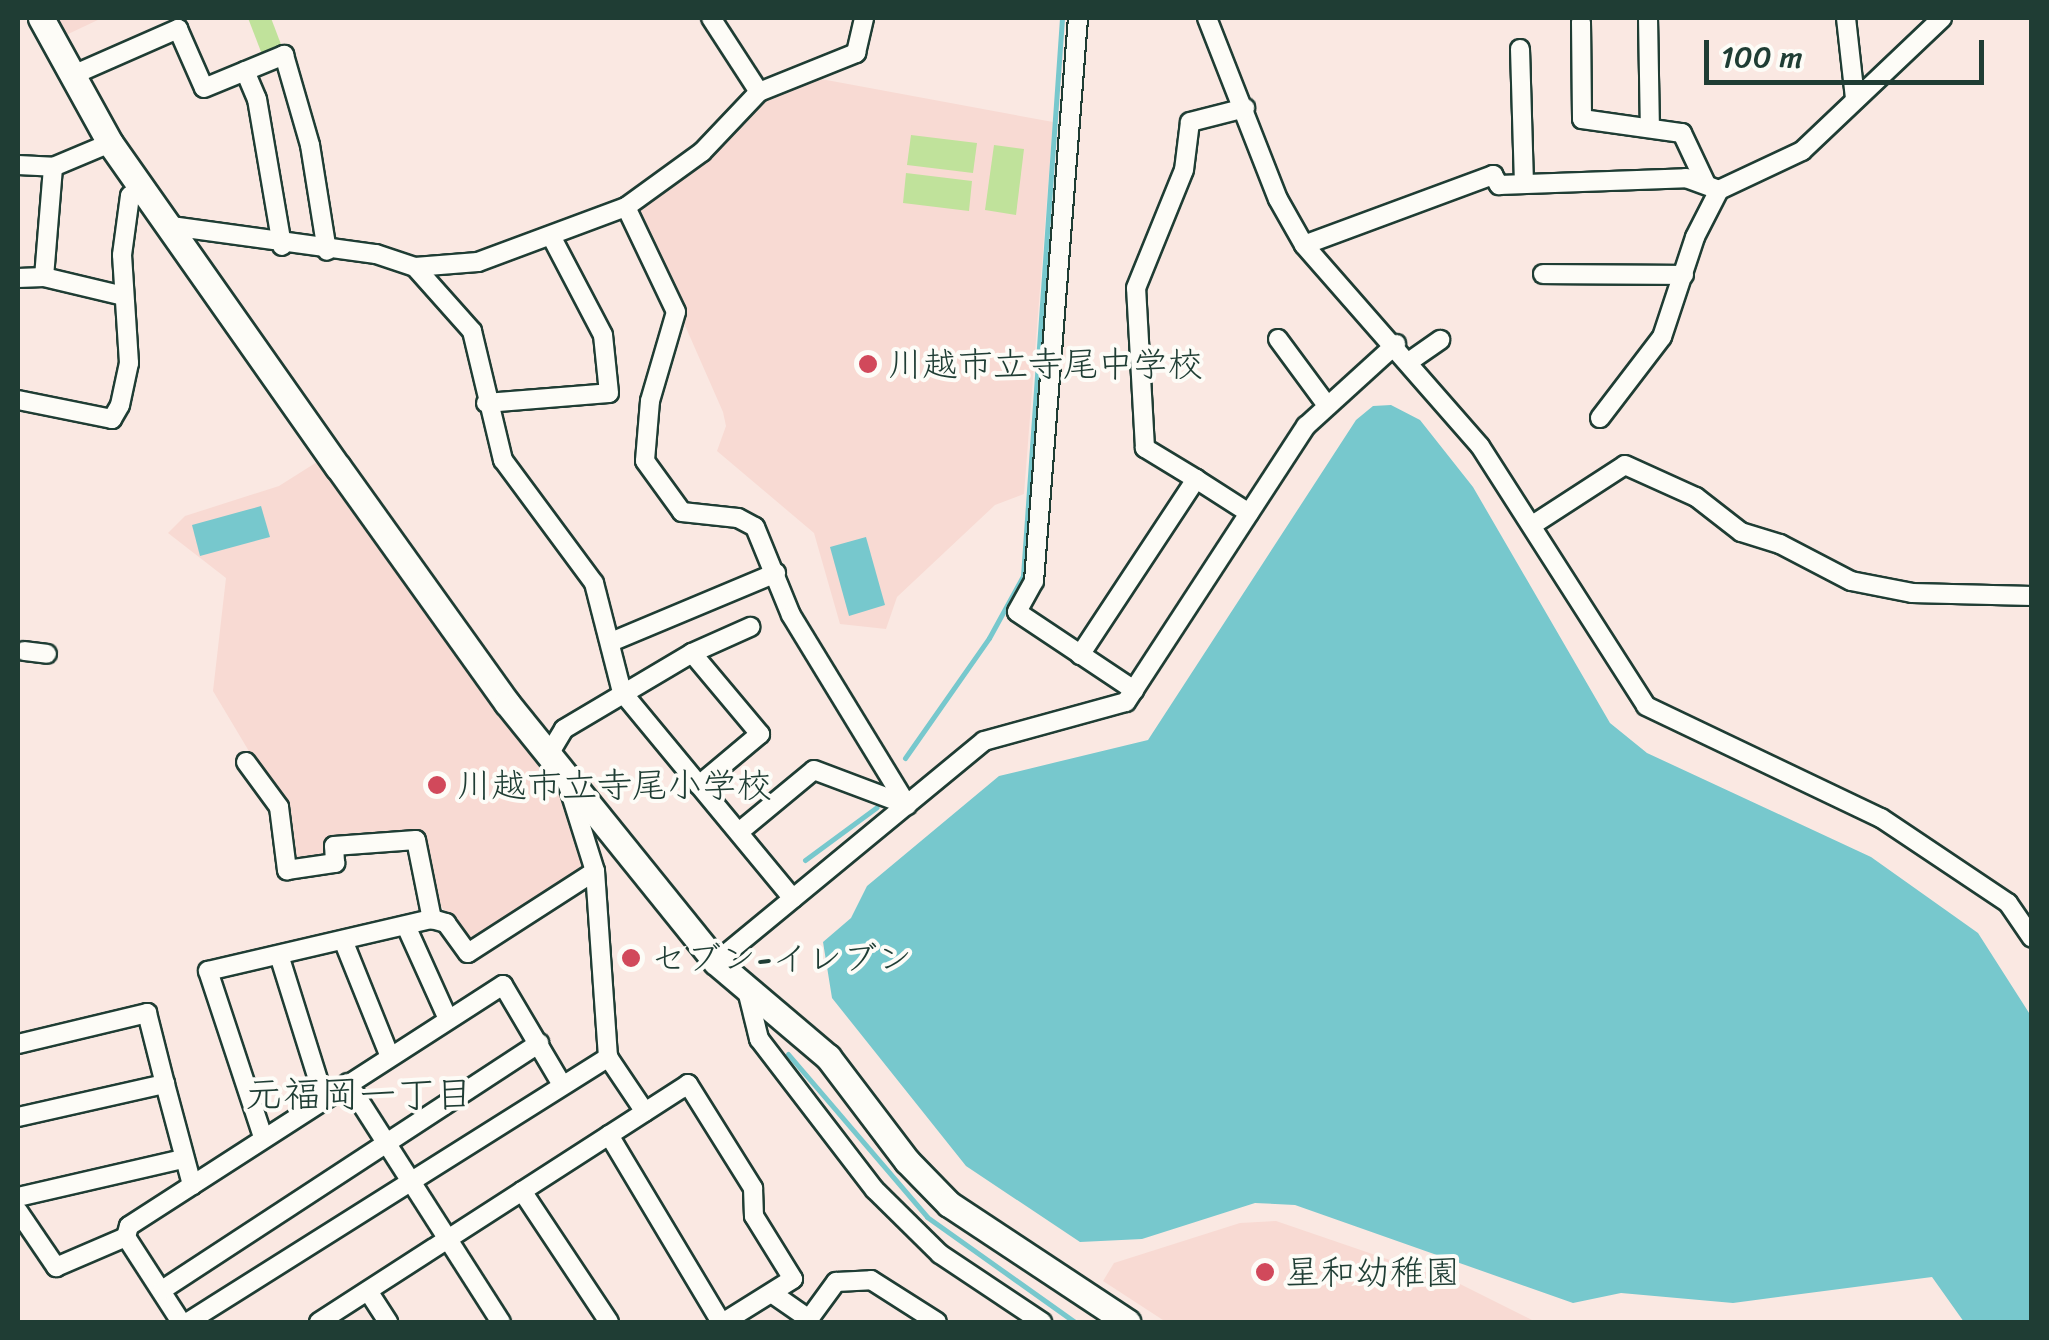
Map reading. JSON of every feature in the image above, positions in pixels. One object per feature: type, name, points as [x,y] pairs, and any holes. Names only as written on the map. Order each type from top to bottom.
[{"type":"street","points":[[41,18],[110,142],[140,186],[556,763],[716,962],[828,1056],[907,1161],[949,1204],[1127,1322]]},
{"type":"street","points":[[711,18],[759,92]]},
{"type":"street","points":[[172,226],[282,246],[376,254],[414,268],[478,262],[626,208],[702,152],[759,92],[856,53],[864,18]]},
{"type":"street","points":[[1078,18],[1034,582],[1017,612],[1134,690]]},
{"type":"street","points":[[1207,18],[1246,108],[1278,199],[1304,245],[1410,360],[1534,524],[1646,706],[1881,818],[2008,903],[2032,938]]},
{"type":"street","points":[[1648,18],[1650,128]]},
{"type":"street","points":[[1846,18],[1855,98]]},
{"type":"street","points":[[1304,245],[1493,175],[1499,185],[1686,178],[1712,187],[1802,151],[1942,18]]},
{"type":"street","points":[[1581,22],[1582,118],[1682,133],[1712,187],[1662,337],[1600,418]]},
{"type":"street","points":[[72,75],[178,29],[204,88],[284,54],[310,145],[326,251]]},
{"type":"street","points":[[1520,49],[1524,182]]},
{"type":"street","points":[[245,71],[257,99],[282,246]]},
{"type":"street","points":[[1246,108],[1190,122],[1184,170],[1136,288],[1145,448],[1249,513]]},
{"type":"street","points":[[18,165],[52,167],[110,142]]},
{"type":"street","points":[[44,277],[52,167]]},
{"type":"street","points":[[18,400],[112,419],[128,388],[124,296],[130,196],[140,186]]},
{"type":"street","points":[[626,208],[676,312],[650,400],[645,461],[682,512],[738,518],[755,526],[792,616],[906,805]]},
{"type":"street","points":[[486,402],[610,393],[602,335],[552,238]]},
{"type":"street","points":[[414,268],[472,331],[486,402],[511,479],[594,583],[622,692],[793,898]]},
{"type":"street","points":[[1543,274],[1684,275]]},
{"type":"street","points":[[18,278],[44,277],[124,296]]},
{"type":"street","points":[[1278,338],[1326,404]]},
{"type":"street","points":[[1410,360],[1440,340]]},
{"type":"street","points":[[716,962],[984,741],[1126,702],[1249,513],[1326,404],[1396,344]]},
{"type":"street","points":[[1534,524],[1626,464],[1696,497],[1741,532],[1852,581],[1912,592],[2032,596]]},
{"type":"street","points":[[1080,654],[1196,479]]},
{"type":"street","points":[[611,642],[776,573]]},
{"type":"street","points":[[645,1112],[608,1058],[595,871],[556,763],[564,729],[692,653],[750,627]]},
{"type":"street","points":[[24,651],[48,654]]},
{"type":"street","points":[[692,653],[760,734],[699,785]]},
{"type":"street","points":[[246,762],[279,807],[287,870],[336,862],[334,846],[416,840],[432,919]]},
{"type":"street","points":[[738,832],[814,770],[906,805]]},
{"type":"street","points":[[263,1137],[208,971],[432,919],[446,923],[468,953],[595,871]]},
{"type":"street","points":[[406,926],[448,1020]]},
{"type":"street","points":[[343,940],[390,1057]]},
{"type":"street","points":[[278,955],[324,1099]]},
{"type":"street","points":[[561,1082],[502,984],[129,1226],[126,1237],[180,1318],[412,1180],[561,1082],[608,1058]]},
{"type":"street","points":[[746,986],[759,1039],[875,1190],[940,1254],[1042,1322]]},
{"type":"street","points":[[18,1044],[147,1012],[182,1159],[192,1185]]},
{"type":"street","points":[[162,1290],[539,1044]]},
{"type":"street","points":[[18,1117],[165,1084]]},
{"type":"street","points":[[348,1084],[501,1322]]},
{"type":"street","points":[[319,1322],[688,1084],[753,1188],[754,1216],[792,1279],[774,1294],[722,1322],[609,1135]]},
{"type":"street","points":[[18,1197],[182,1159]]},
{"type":"street","points":[[522,1190],[609,1322]]},
{"type":"street","points":[[18,1211],[56,1268],[126,1237]]},
{"type":"street","points":[[774,1294],[808,1321],[836,1282],[872,1280],[938,1322]]},
{"type":"street","points":[[368,1291],[388,1322]]},
{"type":"street","points":[[899,1322],[910,1306]]},
{"type":"shaded area","points":[[56,18],[102,18],[66,35]]},
{"type":"shaded area","name":"川越市立寺尾中学校","points":[[821,79],[1053,122],[1024,494],[995,505],[897,597],[886,629],[840,624],[814,533],[717,451],[726,426],[723,412],[633,207],[697,167],[761,102]]},
{"type":"shaded area","points":[[317,462],[562,798],[589,870],[470,945],[441,906],[423,831],[329,838],[326,859],[295,864],[284,810],[213,691],[226,578],[168,533],[185,516],[279,486]]},
{"type":"shaded area","name":"星和幼稚園","points":[[1276,1221],[1460,1284],[1536,1322],[1166,1322],[1103,1281],[1114,1263],[1240,1223]]},
{"type":"green space","points":[[248,18],[271,18],[282,47],[263,57]]},
{"type":"green space","points":[[911,135],[977,143],[973,173],[907,165]]},
{"type":"green space","points":[[994,145],[1024,149],[1016,215],[985,210]]},
{"type":"green space","points":[[906,173],[972,181],[969,211],[903,203]]},
{"type":"water","points":[[1391,405],[1420,420],[1473,487],[1610,723],[1647,753],[1871,857],[1978,933],[2031,1016],[2031,1322],[1964,1322],[1932,1277],[1733,1303],[1621,1293],[1573,1303],[1295,1205],[1255,1203],[1142,1239],[1080,1242],[966,1166],[832,998],[823,942],[851,918],[867,886],[999,776],[1148,740],[1356,420],[1373,406]]},
{"type":"water","points":[[261,506],[270,537],[200,556],[192,525]]},
{"type":"water","points":[[866,537],[885,605],[849,616],[830,547]]},
{"type":"waterway","points":[[905,758],[989,638],[1023,576],[1062,18]]},
{"type":"waterway","points":[[805,860],[877,807]]},
{"type":"waterway","points":[[788,1054],[927,1217],[1075,1322]]},
{"type":"place","name":"川越市立寺尾中学校","points":[[868,364]]},
{"type":"place","name":"川越市立寺尾小学校","points":[[437,785]]},
{"type":"place","name":"セブン-イレブン","points":[[631,958]]},
{"type":"place","name":"星和幼稚園","points":[[1265,1272]]},
{"type":"district","name":"元福岡一丁目","points":[[359,1095]]}]
